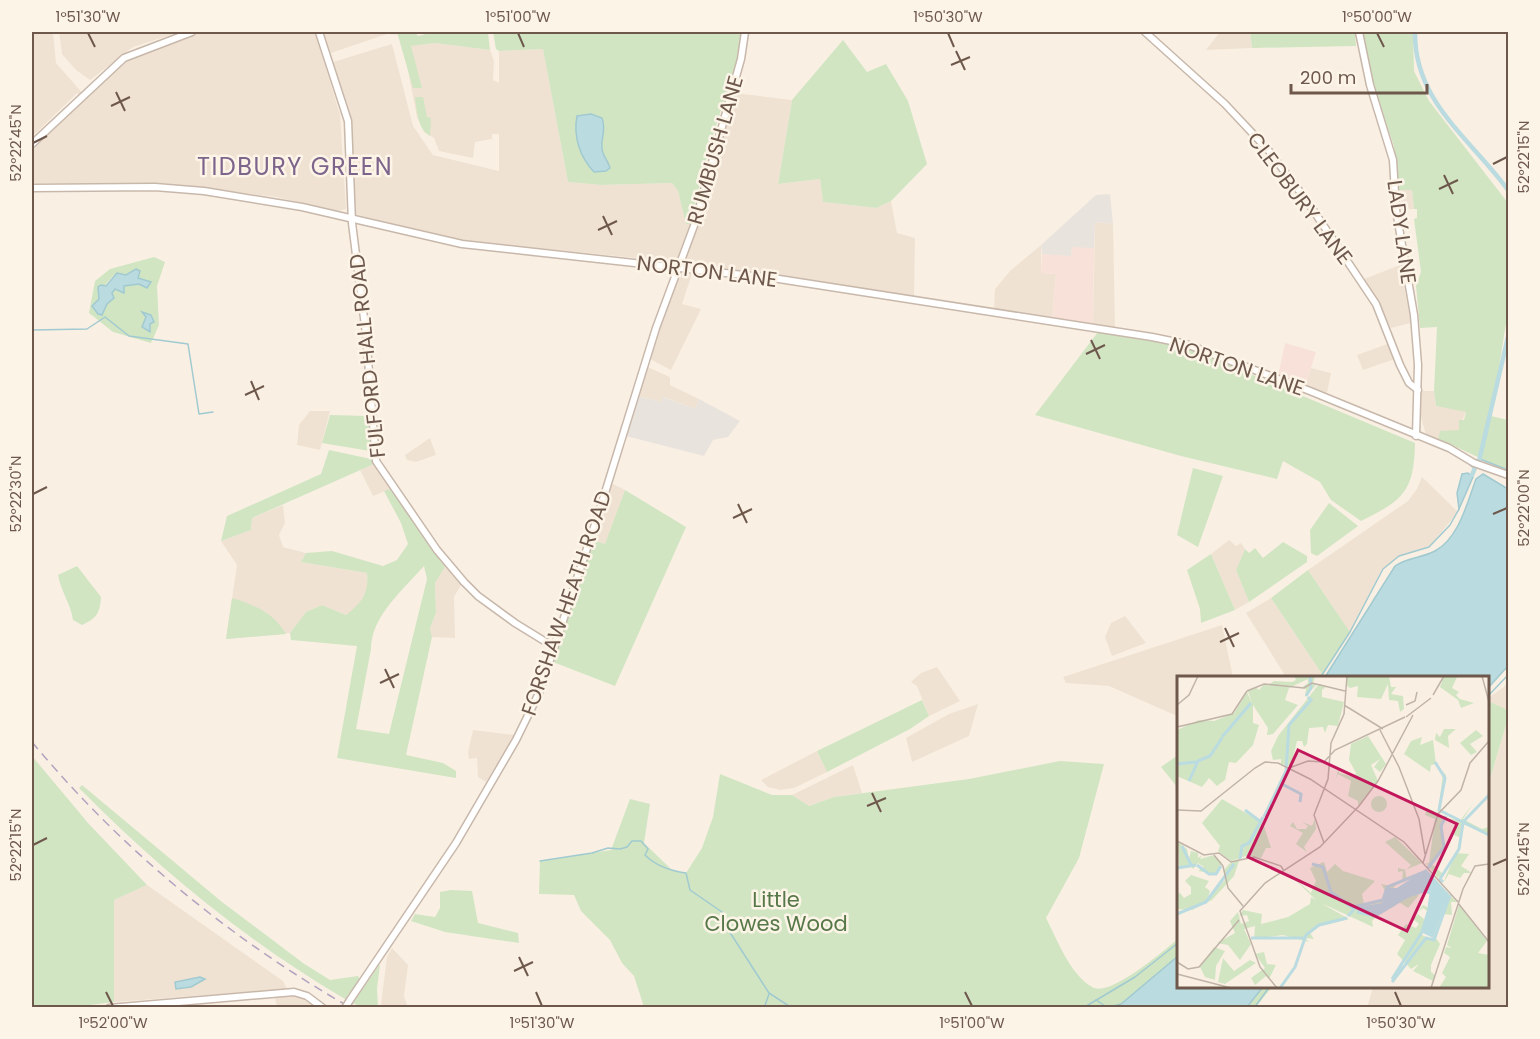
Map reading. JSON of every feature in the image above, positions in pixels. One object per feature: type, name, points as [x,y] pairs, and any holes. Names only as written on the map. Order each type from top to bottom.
[{"type":"street","points":[[32,144],[124,58],[192,32]]},
{"type":"street","name":"FULFORD HALL ROAD","points":[[319,32],[348,121],[352,220],[366,334],[376,461],[437,550],[464,582],[478,596],[554,647]]},
{"type":"street","name":"RUMBUSH LANE","points":[[677,266],[695,224],[741,59],[745,32]]},
{"type":"street","name":"CLEOBURY LANE","points":[[1145,32],[1225,104],[1269,151],[1308,201],[1376,304],[1400,365],[1409,382],[1418,390]]},
{"type":"street","name":"LADY LANE","points":[[1359,32],[1373,96],[1393,160],[1396,210],[1414,315],[1418,390],[1416,436]]},
{"type":"street","name":"NORTON LANE","points":[[32,188],[155,187],[195,190],[267,200],[494,249],[677,266],[830,286],[1186,344],[1449,448],[1474,463],[1509,474]]},
{"type":"street","name":"FORSHAW HEATH ROAD","points":[[345,1008],[456,843],[521,730],[539,693],[677,266]]},
{"type":"street","points":[[109,1008],[294,992],[307,996],[323,1008]]},
{"type":"shaded area","points":[[32,32],[53,32],[56,63],[85,96],[135,55],[201,32],[315,32],[340,115],[346,209],[338,211],[276,197],[177,185],[32,183],[32,151],[83,99],[77,93],[32,137]]},
{"type":"shaded area","points":[[59,32],[180,32],[133,47],[90,80],[76,70],[62,54]]},
{"type":"shaded area","points":[[323,32],[414,32],[403,35],[387,34],[331,53]]},
{"type":"shaded area","points":[[1220,32],[1250,32],[1252,48],[1206,50]]},
{"type":"shaded area","points":[[435,43],[490,50],[494,61],[493,80],[499,83],[499,51],[543,49],[568,182],[601,185],[672,183],[678,191],[686,223],[690,224],[676,262],[459,240],[354,214],[352,121],[333,62],[392,44],[413,126],[433,155],[499,171],[499,134],[492,134],[492,139],[475,142],[473,158],[439,151],[434,138],[424,132],[417,117],[404,50],[407,46]]},
{"type":"shaded area","points":[[734,93],[792,100],[778,184],[820,179],[823,202],[877,208],[891,201],[897,233],[915,238],[914,297],[682,263]]},
{"type":"shaded area","points":[[1412,189],[1414,209],[1400,210],[1398,190]]},
{"type":"shaded area","points":[[1110,194],[1113,224],[1095,222],[1094,248],[1072,247],[1071,256],[1042,254],[1041,245],[1096,195]]},
{"type":"shaded area","points":[[1095,222],[1113,224],[1115,328],[1093,324]]},
{"type":"shaded area","points":[[1041,245],[1041,273],[1056,274],[1052,318],[994,309],[995,289],[1010,271]]},
{"type":"shaded area","points":[[1072,246],[1094,248],[1093,324],[1052,318],[1056,274],[1041,273],[1042,254],[1071,256]]},
{"type":"shaded area","points":[[1400,265],[1411,323],[1391,328],[1364,279]]},
{"type":"shaded area","points":[[679,269],[693,271],[682,304],[701,309],[671,370],[648,358]]},
{"type":"shaded area","points":[[1285,343],[1316,352],[1305,386],[1278,376]]},
{"type":"shaded area","points":[[1390,343],[1395,359],[1363,370],[1357,355]]},
{"type":"shaded area","points":[[647,367],[670,377],[670,385],[699,399],[695,409],[664,397],[661,402],[637,396]]},
{"type":"shaded area","points":[[1311,368],[1331,373],[1327,393],[1305,386]]},
{"type":"shaded area","points":[[1420,391],[1434,391],[1436,406],[1466,411],[1459,430],[1438,441],[1426,435],[1420,413]]},
{"type":"shaded area","points":[[637,396],[661,402],[663,397],[695,409],[699,399],[740,421],[728,437],[713,440],[704,456],[626,436]]},
{"type":"shaded area","points":[[310,411],[330,411],[320,450],[297,445],[299,425]]},
{"type":"shaded area","points":[[430,438],[436,455],[416,462],[407,460],[405,455]]},
{"type":"shaded area","points":[[374,464],[390,489],[373,496],[360,470]]},
{"type":"shaded area","points":[[1422,477],[1458,512],[1429,547],[1399,556],[1382,569],[1350,632],[1308,570],[1408,501]]},
{"type":"shaded area","points":[[611,483],[625,490],[605,545],[592,540]]},
{"type":"shaded area","points":[[283,505],[285,523],[279,535],[283,547],[306,553],[301,562],[367,573],[368,588],[359,606],[346,615],[322,605],[306,612],[290,633],[226,639],[237,565],[221,541],[251,530],[252,518]]},
{"type":"shaded area","points":[[1229,540],[1236,546],[1241,543],[1245,549],[1236,570],[1249,602],[1235,610],[1211,554]]},
{"type":"shaded area","points":[[445,567],[461,585],[454,597],[455,638],[432,637],[430,628],[436,613],[435,583]]},
{"type":"shaded area","points":[[1271,598],[1322,674],[1320,676],[1285,676],[1246,613]]},
{"type":"shaded area","points":[[1125,616],[1146,643],[1112,656],[1105,637],[1111,623]]},
{"type":"shaded area","points":[[1222,625],[1233,676],[1177,676],[1177,716],[1109,686],[1066,683],[1063,677]]},
{"type":"shaded area","points":[[937,667],[960,701],[929,716],[917,686],[911,682],[921,673]]},
{"type":"shaded area","points":[[1508,680],[1508,710],[1489,701],[1489,697],[1504,687]]},
{"type":"shaded area","points":[[978,704],[969,736],[912,762],[906,738],[949,714]]},
{"type":"shaded area","points":[[1508,718],[1508,999],[1506,1007],[1367,1008],[1373,988],[1489,988],[1489,795],[1491,789],[1489,784]]},
{"type":"shaded area","points":[[473,730],[515,735],[486,782],[478,777],[477,758],[469,759],[468,752]]},
{"type":"shaded area","points":[[817,751],[827,772],[794,788],[780,790],[768,787],[761,780]]},
{"type":"shaded area","points":[[853,765],[862,793],[834,797],[808,806],[792,795]]},
{"type":"shaded area","points":[[147,885],[283,981],[287,989],[114,1002],[114,900]]},
{"type":"shaded area","points":[[392,948],[408,965],[404,996],[407,1005],[416,1007],[384,1007],[381,1004],[387,957]]},
{"type":"shaded area","points":[[274,995],[297,995],[315,1007],[277,1007]]},
{"type":"green space","points":[[397,32],[415,32],[418,36],[433,32],[488,32],[490,50],[435,43],[411,46],[422,88],[413,88]]},
{"type":"green space","points":[[493,32],[741,32],[738,56],[709,148],[690,224],[686,224],[678,191],[672,183],[601,185],[568,182],[543,49],[499,51],[496,49]]},
{"type":"green space","points":[[1250,32],[1355,32],[1356,46],[1252,48]]},
{"type":"green space","points":[[1362,32],[1413,32],[1414,71],[1429,101],[1508,203],[1508,311],[1491,416],[1508,420],[1508,471],[1438,441],[1440,431],[1459,430],[1459,420],[1464,420],[1466,412],[1436,406],[1434,391],[1437,327],[1420,328],[1416,286],[1421,272],[1414,219],[1417,218],[1417,209],[1414,209],[1412,190],[1398,190],[1394,146],[1374,88]]},
{"type":"green space","points":[[843,40],[867,72],[886,64],[908,101],[927,164],[891,201],[877,208],[823,202],[820,179],[778,184],[792,100]]},
{"type":"green space","points":[[415,97],[423,97],[427,117],[431,118],[430,136],[420,124]]},
{"type":"green space","points":[[154,257],[165,262],[157,286],[159,325],[151,343],[113,332],[89,313],[95,281],[110,269]],"holes":[[[132,271],[138,278],[150,282],[123,286],[121,292],[115,289],[102,314],[96,302],[99,299],[98,293],[114,275],[126,275]]]},
{"type":"green space","points":[[1098,332],[1186,347],[1415,443],[1409,483],[1397,500],[1361,521],[1331,500],[1320,482],[1283,461],[1277,479],[1181,456],[1035,415]]},
{"type":"green space","points":[[330,415],[370,416],[370,451],[322,443]]},
{"type":"green space","points":[[329,450],[371,459],[374,464],[252,518],[251,530],[221,541],[227,516],[321,474]]},
{"type":"green space","points":[[1193,468],[1223,476],[1198,547],[1177,535]]},
{"type":"green space","points":[[390,489],[445,567],[435,583],[436,613],[430,628],[432,637],[406,755],[443,763],[456,771],[456,778],[337,758],[357,646],[291,640],[290,633],[306,612],[322,605],[346,615],[360,602],[367,586],[367,573],[301,562],[306,553],[332,551],[383,566],[397,560],[408,544],[401,523],[384,491]],"holes":[[[424,566],[427,579],[389,734],[356,729],[376,625],[398,594]]]},
{"type":"green space","points":[[625,490],[686,527],[615,686],[553,662],[592,540],[605,544]]},
{"type":"green space","points":[[1329,503],[1358,526],[1317,556],[1311,553],[1310,530]]},
{"type":"green space","points":[[1283,542],[1307,556],[1307,562],[1249,602],[1236,570],[1245,549],[1249,553],[1255,548],[1263,558]]},
{"type":"green space","points":[[1211,554],[1235,610],[1201,623],[1200,609],[1187,570]]},
{"type":"green space","points":[[77,566],[101,597],[97,614],[82,625],[73,620],[58,575]]},
{"type":"green space","points":[[1308,570],[1350,632],[1322,674],[1271,598]]},
{"type":"green space","points":[[232,598],[270,615],[286,634],[226,639]]},
{"type":"green space","points":[[922,700],[929,716],[910,729],[827,772],[817,751]]},
{"type":"green space","points":[[1489,701],[1508,710],[1508,718],[1489,783]]},
{"type":"green space","points":[[32,756],[88,823],[147,885],[114,900],[114,1002],[74,1007],[32,1007]]},
{"type":"green space","points":[[1177,756],[1177,787],[1161,767]]},
{"type":"green space","name":"Little Clowes Wood","points":[[1060,761],[1104,764],[1079,858],[1046,918],[1077,974],[1092,987],[1100,989],[1123,980],[1177,940],[1177,957],[1121,1004],[1109,1007],[644,1007],[634,976],[622,963],[610,940],[581,911],[574,895],[539,894],[540,861],[611,850],[630,799],[650,804],[644,843],[672,870],[686,873],[702,848],[713,817],[720,774],[772,795],[792,795],[809,806],[834,797],[969,779]]},
{"type":"green space","points":[[82,785],[222,902],[303,963],[330,980],[358,976],[360,980],[345,999],[273,953],[205,902],[140,847],[79,788]]},
{"type":"green space","points":[[472,891],[478,923],[518,933],[519,943],[445,932],[411,921],[415,914],[435,917],[440,908],[440,892]]},
{"type":"green space","points":[[380,964],[377,989],[378,1007],[361,1007],[353,1003]]},
{"type":"green space","points":[[1262,988],[1271,988],[1256,1007],[1247,1007]]},
{"type":"water","points":[[591,114],[602,118],[604,127],[602,149],[610,168],[606,171],[594,172],[585,160],[577,139],[577,116]]},
{"type":"water","points":[[136,269],[140,271],[138,278],[151,282],[147,288],[139,284],[124,286],[124,293],[115,289],[112,293],[114,298],[107,304],[102,315],[98,314],[92,306],[99,299],[98,287],[106,286],[117,273],[126,275]]},
{"type":"water","points":[[142,312],[151,315],[154,322],[150,324],[150,332],[142,327],[146,317]]},
{"type":"water","points":[[1468,473],[1473,477],[1459,509],[1457,493],[1462,474]]},
{"type":"water","points":[[1483,474],[1508,489],[1508,666],[1489,687],[1489,676],[1326,676],[1395,566],[1435,551],[1450,538],[1461,519],[1476,479]]},
{"type":"water","points":[[1177,957],[1177,988],[1262,988],[1247,1007],[1109,1007],[1121,1004]]},
{"type":"water","points":[[200,977],[205,979],[191,987],[176,989],[175,982]]},
{"type":"waterway","points":[[1415,32],[1417,57],[1434,99],[1447,118],[1508,190]]},
{"type":"waterway","points":[[32,330],[87,329],[105,317],[129,336],[188,344],[199,414],[213,412]]},
{"type":"waterway","points":[[1479,461],[1508,337]]},
{"type":"waterway","points":[[1480,459],[1508,470]]},
{"type":"waterway","points":[[1470,465],[1475,469]]},
{"type":"waterway","points":[[1472,475],[1475,468]]},
{"type":"waterway","points":[[1321,676],[1350,632],[1383,569],[1399,556],[1429,547],[1450,525],[1459,509]]},
{"type":"waterway","points":[[1489,695],[1508,675]]},
{"type":"waterway","points":[[540,861],[592,853],[608,848],[620,849],[627,847],[632,841],[641,841],[648,849],[645,855],[649,859],[664,867],[686,873],[690,890],[722,912],[729,931],[769,993],[792,1008]]},
{"type":"waterway","points":[[1083,1008],[1135,977],[1177,944]]},
{"type":"waterway","points":[[1254,1008],[1269,988]]},
{"type":"waterway","points":[[764,1008],[769,994]]},
{"type":"waterway","points":[[1096,1000],[1108,1008]]},
{"type":"waterway","points":[[821,1008],[827,1008]]},
{"type":"railway","points":[[32,742],[103,819],[180,889],[262,952],[351,1008]]},
{"type":"district","name":"TIDBURY GREEN","points":[[295,166]]}]
